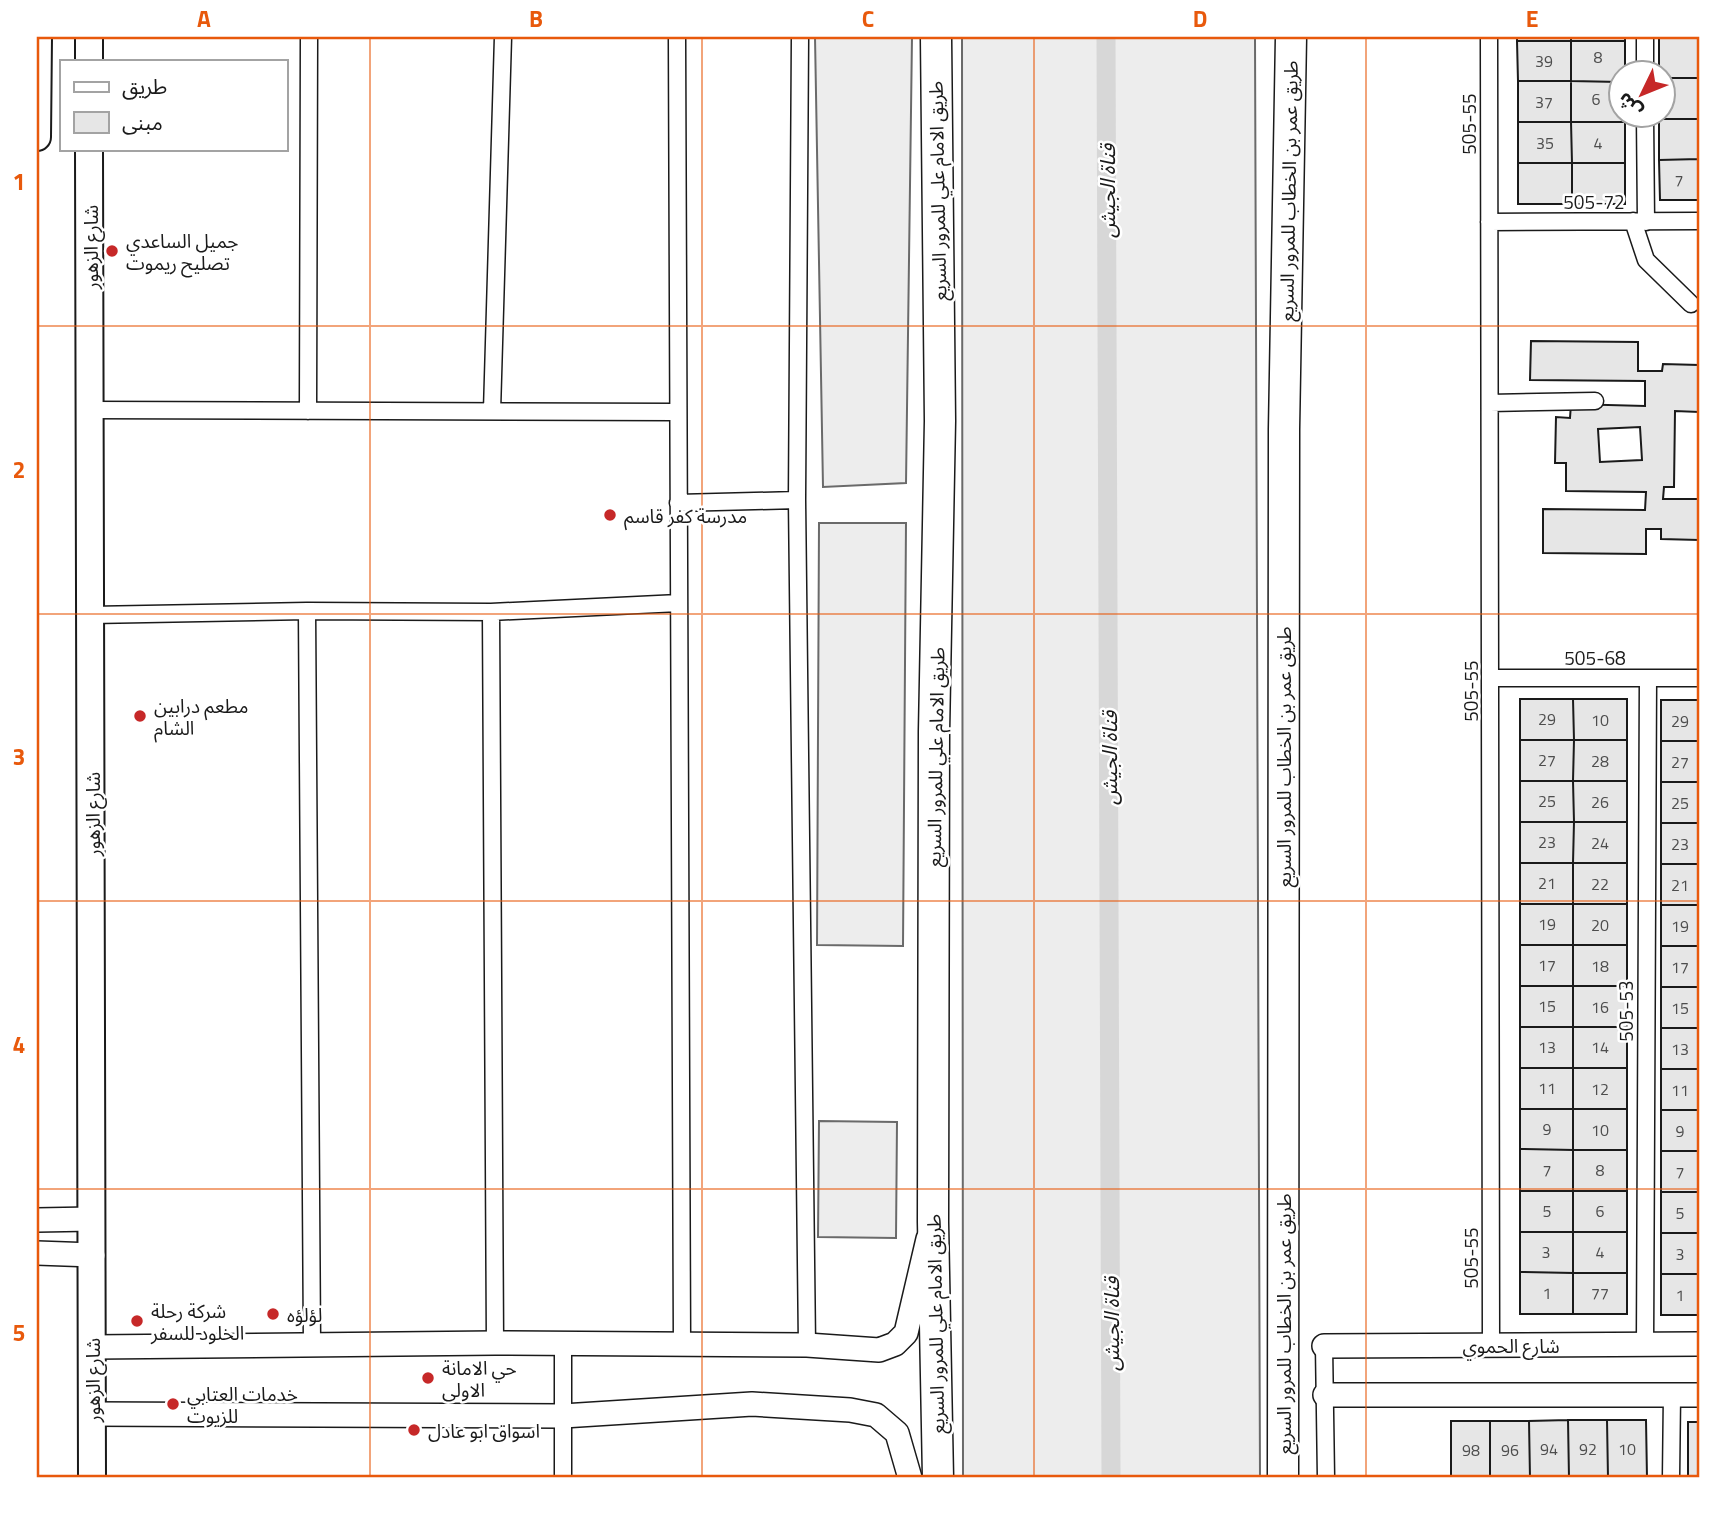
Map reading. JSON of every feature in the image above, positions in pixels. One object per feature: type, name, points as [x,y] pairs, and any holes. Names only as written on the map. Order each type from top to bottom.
[{"type":"highway","name":"طريق الامام علي للمرور السريع","points":[[936,37],[940,421],[934,732],[933,1222],[937,1478]]},
{"type":"highway","name":"طريق عمر بن الخطاب للمرور السريع","points":[[1283,1478],[1284,429],[1291,37]]},
{"type":"main road","points":[[37,137],[38,37]]},
{"type":"main road","points":[[89,37],[89,60]]},
{"type":"main road","name":"شارع الزهور","points":[[89,150],[92,1478]]},
{"type":"street","points":[[308,411],[309,37]]},
{"type":"street","points":[[492,411],[503,37]]},
{"type":"street","points":[[677,37],[682,1344]]},
{"type":"street","points":[[800,37],[797,500],[807,1345]]},
{"type":"street","name":"505-55","points":[[1489,37],[1491,1345]]},
{"type":"street","points":[[1645,37],[1645,60]]},
{"type":"street","points":[[1644,130],[1640,221],[1646,260],[1691,304]]},
{"type":"street","name":"505-72","points":[[1489,222],[1699,221]]},
{"type":"street","points":[[1490,403],[1595,401]]},
{"type":"street","points":[[90,410],[677,412]]},
{"type":"street","points":[[678,503],[797,500]]},
{"type":"street","points":[[91,615],[307,611],[491,612],[679,603]]},
{"type":"street","points":[[307,611],[312,1342]]},
{"type":"street","points":[[491,612],[495,1343]]},
{"type":"street","name":"505-68","points":[[1491,678],[1699,678]]},
{"type":"street","name":"505-53","points":[[1645,1345],[1648,678]]},
{"type":"street","points":[[37,1220],[92,1219]]},
{"type":"street","points":[[93,1347],[312,1342],[807,1345],[879,1350],[895,1344],[906,1333],[913,1310],[919,1266],[933,1222]]},
{"type":"street","points":[[37,1253],[93,1255]]},
{"type":"street","points":[[563,1343],[563,1478]]},
{"type":"street","name":"شارع الحموي","points":[[1324,1346],[1699,1345]]},
{"type":"street","points":[[1324,1346],[1326,1478]]},
{"type":"street","points":[[1325,1395],[1699,1395]]},
{"type":"street","points":[[1671,1478],[1672,1395]]},
{"type":"street","points":[[92,1414],[564,1416],[752,1404],[850,1410],[876,1415],[897,1433],[910,1478]]},
{"type":"shaded area","points":[[815,37],[912,37],[906,483],[823,487]]},
{"type":"shaded area","points":[[962,37],[1255,37],[1260,1478],[963,1478]]},
{"type":"shaded area","points":[[819,523],[906,523],[903,946],[817,945]]},
{"type":"shaded area","points":[[819,1121],[897,1122],[896,1238],[818,1237]]},
{"type":"building","points":[[1517,37],[1571,37],[1571,41],[1517,41]]},
{"type":"building","points":[[1571,37],[1625,37],[1625,41],[1571,41]]},
{"type":"building","points":[[1659,37],[1699,37],[1699,78],[1676,78],[1676,60],[1659,60]]},
{"type":"building","points":[[1517,41],[1571,41],[1571,81],[1518,81]]},
{"type":"building","points":[[1571,41],[1625,41],[1625,60],[1606,60],[1606,82],[1571,81]]},
{"type":"building","points":[[1676,78],[1699,78],[1699,119],[1676,119]]},
{"type":"building","points":[[1518,81],[1571,81],[1571,122],[1518,122]]},
{"type":"building","points":[[1571,81],[1606,82],[1606,122],[1571,122]]},
{"type":"building","points":[[1676,119],[1699,119],[1699,159],[1659,160],[1659,130],[1676,130]]},
{"type":"building","points":[[1518,122],[1571,122],[1572,163],[1518,163]]},
{"type":"building","points":[[1571,122],[1606,122],[1606,130],[1625,130],[1625,163],[1572,163]]},
{"type":"building","points":[[1699,159],[1699,200],[1660,200],[1659,160]]},
{"type":"building","points":[[1518,163],[1572,163],[1572,204],[1518,204]]},
{"type":"building","points":[[1572,163],[1625,163],[1625,204],[1572,204]]},
{"type":"building","points":[[1531,341],[1638,342],[1638,371],[1662,371],[1663,364],[1699,365],[1699,412],[1675,411],[1674,487],[1664,487],[1663,499],[1699,499],[1699,540],[1661,539],[1661,529],[1646,529],[1646,554],[1543,553],[1543,509],[1645,510],[1646,492],[1566,491],[1566,463],[1555,463],[1556,417],[1570,418],[1571,404],[1645,406],[1645,381],[1530,380]],"holes":[[[1640,427],[1642,460],[1600,462],[1598,429]]]},
{"type":"building","points":[[1520,699],[1573,699],[1574,740],[1520,740]]},
{"type":"building","points":[[1573,699],[1627,699],[1627,740],[1574,740]]},
{"type":"building","points":[[1661,700],[1699,700],[1699,741],[1661,741]]},
{"type":"building","points":[[1520,740],[1574,740],[1573,781],[1520,781]]},
{"type":"building","points":[[1574,740],[1627,740],[1627,781],[1573,781]]},
{"type":"building","points":[[1661,741],[1699,741],[1699,782],[1661,782]]},
{"type":"building","points":[[1520,781],[1573,781],[1574,822],[1520,822]]},
{"type":"building","points":[[1573,781],[1627,781],[1627,822],[1574,822]]},
{"type":"building","points":[[1661,782],[1699,782],[1699,823],[1661,823]]},
{"type":"building","points":[[1520,822],[1574,822],[1573,863],[1520,863]]},
{"type":"building","points":[[1574,822],[1627,822],[1627,863],[1573,863]]},
{"type":"building","points":[[1661,823],[1699,823],[1699,864],[1661,864]]},
{"type":"building","points":[[1520,863],[1573,863],[1573,904],[1520,904]]},
{"type":"building","points":[[1573,863],[1627,863],[1627,904],[1573,904]]},
{"type":"building","points":[[1661,864],[1699,864],[1699,905],[1661,905]]},
{"type":"building","points":[[1520,904],[1573,904],[1573,945],[1520,945]]},
{"type":"building","points":[[1573,904],[1627,904],[1627,945],[1573,945]]},
{"type":"building","points":[[1661,905],[1699,905],[1699,946],[1661,946]]},
{"type":"building","points":[[1520,945],[1573,945],[1573,986],[1520,986]]},
{"type":"building","points":[[1573,945],[1627,945],[1627,986],[1573,986]]},
{"type":"building","points":[[1661,946],[1699,946],[1699,987],[1661,987]]},
{"type":"building","points":[[1520,986],[1573,986],[1573,1027],[1520,1027]]},
{"type":"building","points":[[1573,986],[1627,986],[1627,1027],[1573,1027]]},
{"type":"building","points":[[1661,987],[1699,987],[1699,1028],[1661,1028]]},
{"type":"building","points":[[1520,1027],[1573,1027],[1573,1068],[1520,1068]]},
{"type":"building","points":[[1573,1027],[1627,1027],[1627,1068],[1573,1068]]},
{"type":"building","points":[[1661,1028],[1699,1028],[1699,1069],[1661,1069]]},
{"type":"building","points":[[1520,1068],[1573,1068],[1573,1109],[1520,1109]]},
{"type":"building","points":[[1573,1068],[1627,1068],[1627,1109],[1573,1109]]},
{"type":"building","points":[[1661,1069],[1699,1069],[1699,1110],[1661,1110]]},
{"type":"building","points":[[1520,1109],[1573,1109],[1573,1150],[1520,1149]]},
{"type":"building","points":[[1573,1109],[1627,1109],[1627,1150],[1573,1150]]},
{"type":"building","points":[[1661,1110],[1699,1110],[1699,1151],[1661,1151]]},
{"type":"building","points":[[1520,1149],[1573,1150],[1573,1191],[1520,1191]]},
{"type":"building","points":[[1573,1150],[1627,1150],[1627,1191],[1573,1191]]},
{"type":"building","points":[[1661,1151],[1699,1151],[1699,1192],[1661,1192]]},
{"type":"building","points":[[1520,1191],[1573,1191],[1573,1232],[1520,1232]]},
{"type":"building","points":[[1573,1191],[1627,1191],[1627,1232],[1573,1232]]},
{"type":"building","points":[[1661,1192],[1699,1192],[1699,1233],[1661,1233]]},
{"type":"building","points":[[1520,1232],[1573,1232],[1573,1273],[1520,1272]]},
{"type":"building","points":[[1573,1232],[1627,1232],[1627,1273],[1573,1273]]},
{"type":"building","points":[[1661,1233],[1699,1233],[1699,1274],[1661,1274]]},
{"type":"building","points":[[1520,1272],[1573,1273],[1573,1314],[1520,1314]]},
{"type":"building","points":[[1573,1273],[1627,1273],[1627,1314],[1573,1314]]},
{"type":"building","points":[[1661,1274],[1699,1274],[1699,1315],[1661,1315]]},
{"type":"building","points":[[1568,1420],[1569,1478],[1530,1478],[1529,1421]]},
{"type":"building","points":[[1568,1420],[1607,1420],[1608,1478],[1569,1478]]},
{"type":"building","points":[[1607,1420],[1646,1420],[1647,1478],[1608,1478]]},
{"type":"building","points":[[1451,1421],[1490,1421],[1490,1478],[1451,1478]]},
{"type":"building","points":[[1490,1421],[1529,1421],[1530,1478],[1490,1478]]},
{"type":"building","points":[[1688,1422],[1699,1422],[1699,1478],[1688,1478]]},
{"type":"waterway","name":"قناة الجيش","points":[[1106,37],[1111,1478]]},
{"type":"place","name":"جميل الساعدي تصليح ريموت","points":[[112,251]]},
{"type":"place","name":"مدرسة كفر قاسم","points":[[610,515]]},
{"type":"place","name":"مطعم درابين الشام","points":[[140,716]]},
{"type":"place","name":"لؤلؤه","points":[[273,1314]]},
{"type":"place","name":"شركة رحلة الخلود للسفر","points":[[137,1321]]},
{"type":"place","name":"حي الامانة الاولى","points":[[428,1378]]},
{"type":"place","name":"خدمات العتابي للزيوت","points":[[173,1404]]},
{"type":"place","name":"اسواق ابو عادل","points":[[414,1430]]}]
